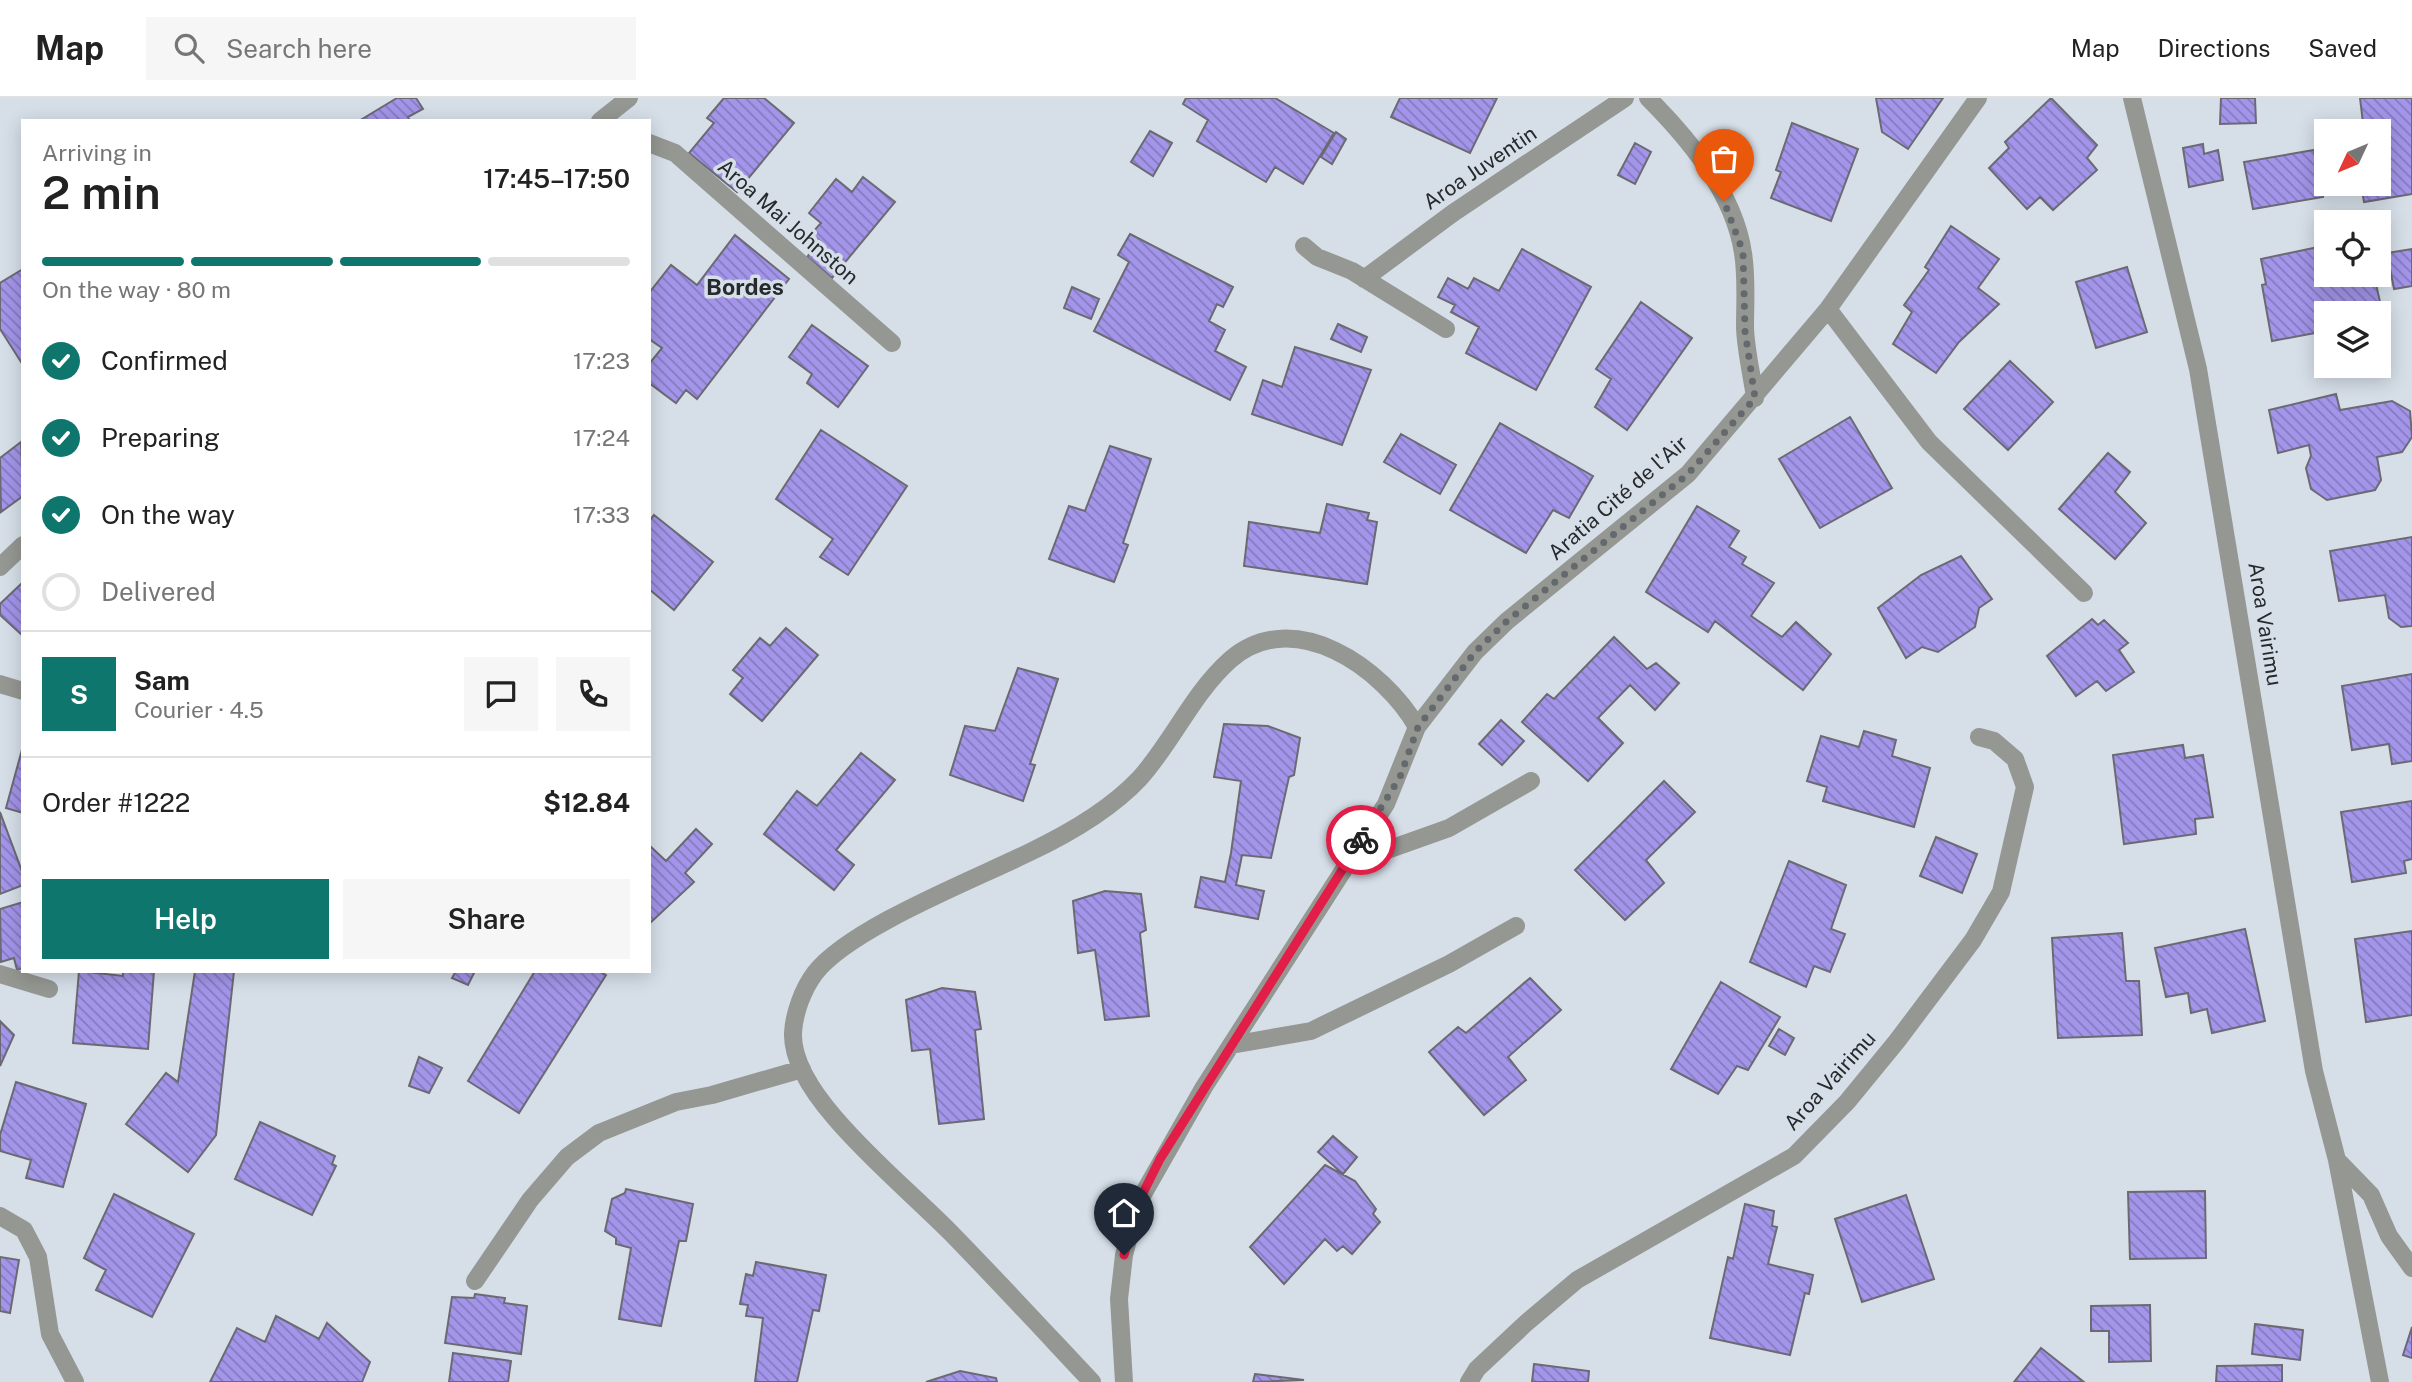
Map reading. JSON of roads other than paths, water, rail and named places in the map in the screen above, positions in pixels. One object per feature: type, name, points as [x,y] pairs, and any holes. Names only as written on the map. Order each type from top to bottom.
[{"type":"street","points":[[603,119],[629,98]]},
{"type":"street","name":"Aroa Juventin","points":[[1364,279],[1453,213],[1625,98]]},
{"type":"street","points":[[1648,98],[1673,123],[1706,166],[1733,219],[1743,252],[1745,331],[1755,398]]},
{"type":"street","name":"Aratia Cité de l'Air","points":[[1124,1382],[1119,1299],[1132,1222],[1160,1159],[1386,804],[1418,727],[1468,661],[1491,637],[1688,474],[1828,309],[1978,98]]},
{"type":"street","name":"Aroa Vairimu","points":[[2132,98],[2198,369],[2242,619],[2283,894],[2314,1072],[2337,1160],[2380,1382]]},
{"type":"street","name":"Aroa Mai Johnston","points":[[651,144],[675,153],[892,343]]},
{"type":"street","points":[[1304,246],[1317,257],[1364,279],[1446,329]]},
{"type":"street","points":[[1828,309],[1928,442],[2084,593]]},
{"type":"street","points":[[0,567],[21,547]]},
{"type":"street","points":[[1092,1382],[948,1230],[834,1118],[802,1069],[795,1048],[793,1031],[802,995],[815,973],[827,961],[882,924],[1032,851],[1114,801],[1139,779],[1213,678],[1233,657],[1283,638],[1330,648],[1356,661],[1377,677],[1403,702],[1418,727]]},
{"type":"street","points":[[0,684],[21,690]]},
{"type":"street","name":"Aroa Vairimu","points":[[1469,1382],[1477,1369],[1577,1280],[1794,1156],[1847,1102],[1897,1041],[1973,940],[2001,892],[2025,787],[2015,759],[1994,741],[1979,737]]},
{"type":"street","points":[[1345,865],[1449,828],[1531,781]]},
{"type":"street","points":[[1231,1045],[1311,1031],[1449,964],[1516,926]]},
{"type":"street","points":[[0,974],[49,989]]},
{"type":"street","points":[[475,1281],[530,1200],[567,1157],[599,1133],[676,1102],[802,1069]]},
{"type":"street","name":"Aroa Vairimu","points":[[2337,1160],[2371,1195],[2389,1236],[2412,1268]]},
{"type":"street","points":[[0,1216],[24,1230],[38,1256],[51,1334],[75,1382]]},
{"type":"district","name":"Bordes","points":[[745,287]]}]
